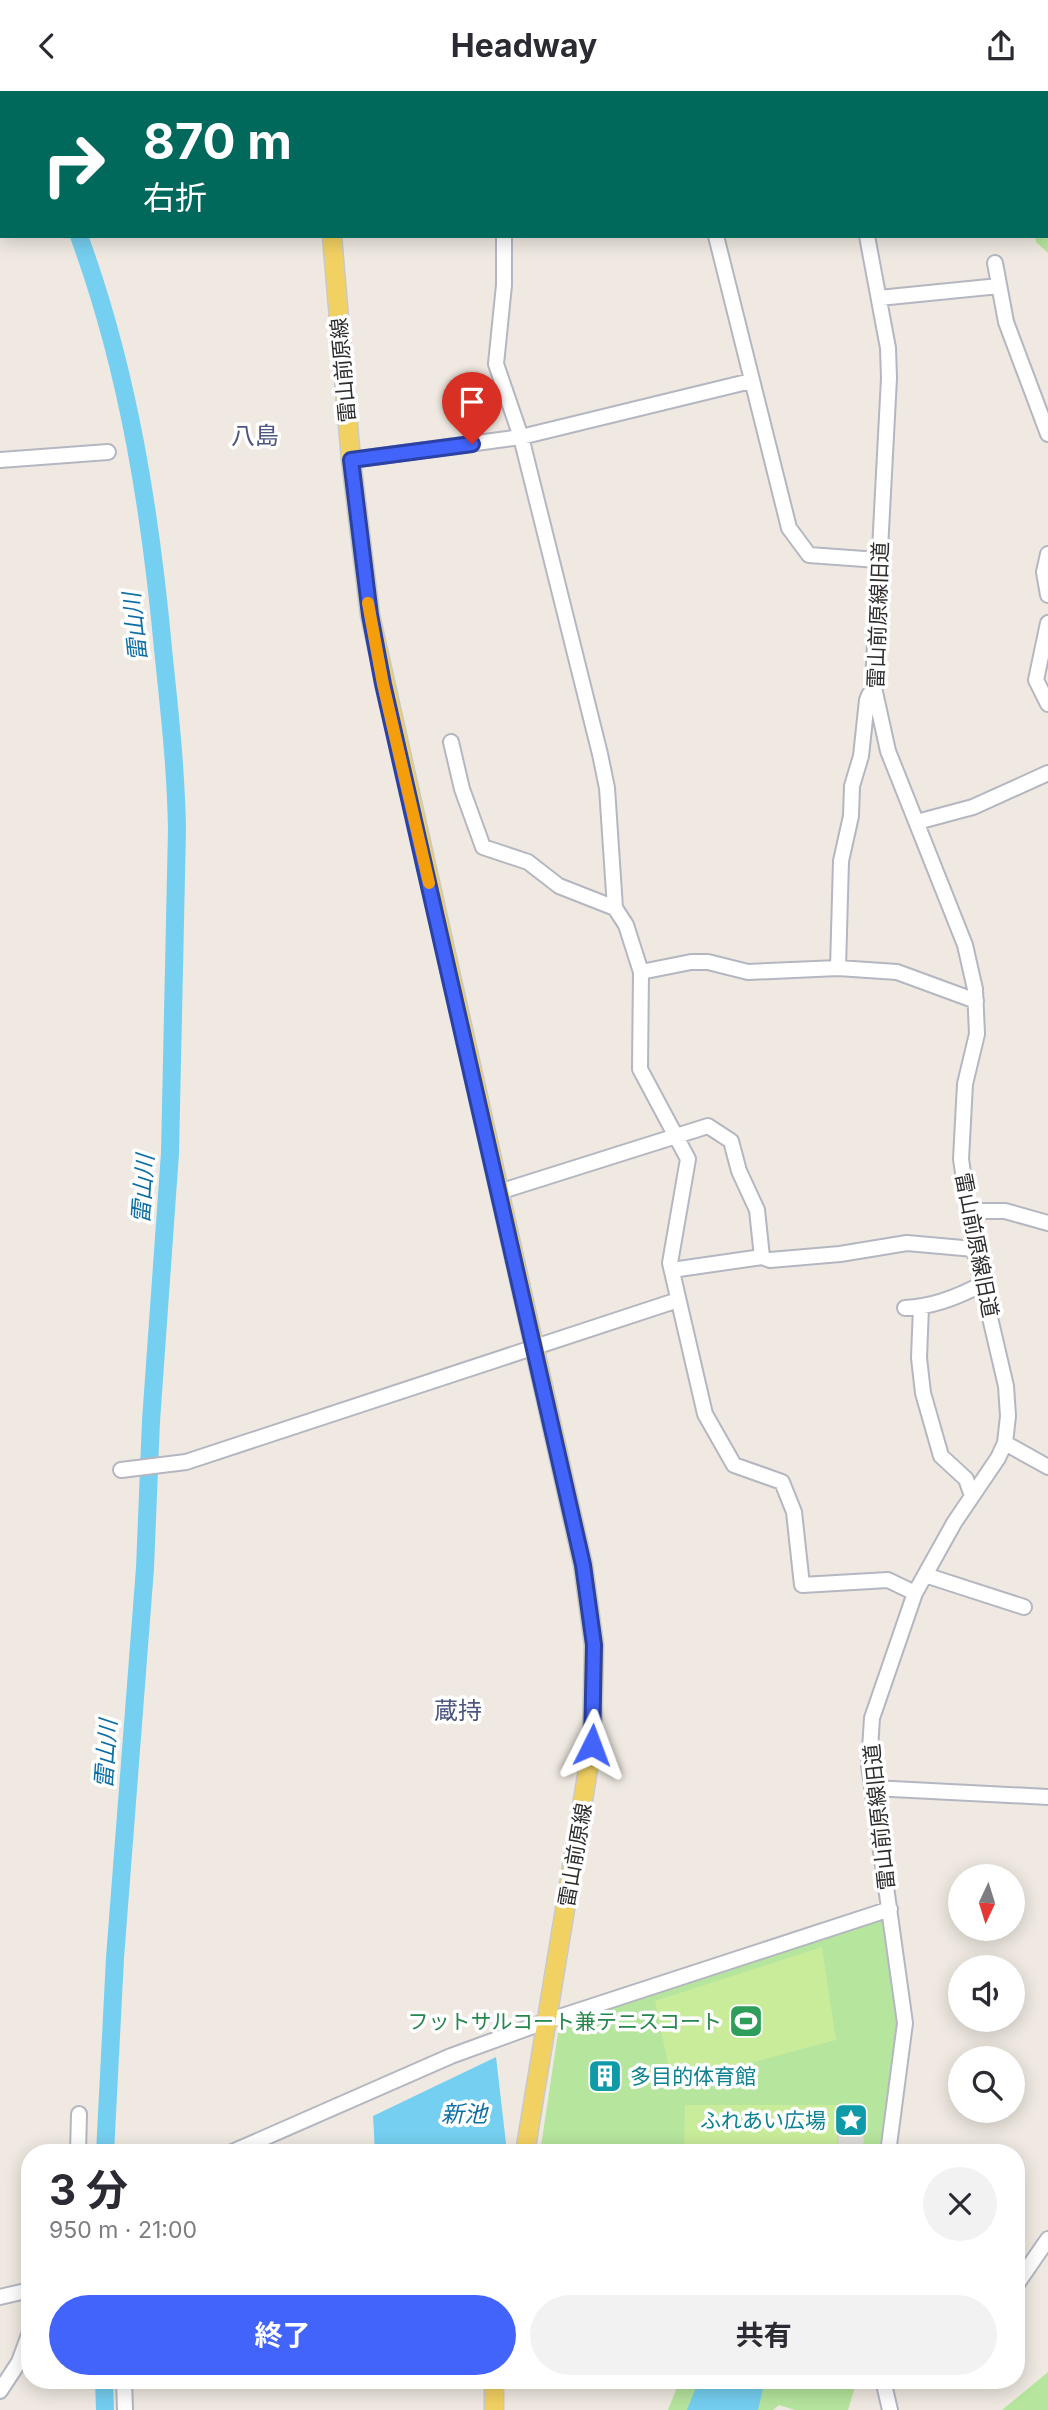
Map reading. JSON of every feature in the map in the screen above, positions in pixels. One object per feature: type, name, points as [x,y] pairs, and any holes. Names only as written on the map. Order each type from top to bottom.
[{"type":"main road","name":"雷山前原線","points":[[332,238],[351,460],[370,615],[383,684],[583,1565],[590,1608],[594,1669],[592,1745],[526,2144]]},
{"type":"main road","points":[[494,2389],[494,2410]]},
{"type":"street","points":[[504,238],[504,285],[496,364],[521,437],[607,788],[615,908],[626,925],[641,972],[640,1069],[688,1159],[676,1225],[672,1270],[705,1414],[734,1465],[782,1482],[789,1494],[802,1585],[888,1580],[915,1593]]},
{"type":"street","points":[[716,238],[784,515],[796,540],[809,555],[818,558],[878,561]]},
{"type":"street","name":"雷山前原線旧道","points":[[867,238],[888,348],[889,378],[873,668],[875,695],[888,751],[965,945],[976,1001],[976,1034],[965,1084],[961,1159],[974,1249],[1006,1386],[1008,1416],[1005,1443],[915,1593],[872,1718],[868,1745],[905,2023],[889,2144]]},
{"type":"street","points":[[995,263],[1006,322],[1048,434]]},
{"type":"street","points":[[879,297],[999,285]]},
{"type":"street","points":[[351,460],[521,437],[751,381]]},
{"type":"street","points":[[0,460],[108,452]]},
{"type":"street","points":[[1048,554],[1044,560],[1048,595]]},
{"type":"street","points":[[1048,623],[1037,680],[1048,704]]},
{"type":"street","points":[[838,968],[841,861],[851,816],[852,786],[861,756],[867,700],[869,695],[875,695]]},
{"type":"street","points":[[451,743],[462,789],[483,847],[528,862],[559,886],[615,908]]},
{"type":"street","points":[[917,822],[973,807],[1048,773]]},
{"type":"street","points":[[641,972],[691,962],[708,962],[748,972],[838,968],[897,972],[976,1001]]},
{"type":"street","points":[[499,1192],[708,1126],[731,1141],[739,1171],[757,1210],[762,1257]]},
{"type":"street","points":[[970,1211],[1005,1211],[1048,1223]]},
{"type":"street","points":[[672,1270],[762,1257],[770,1260],[840,1254],[906,1243],[974,1249]]},
{"type":"street","points":[[905,1308],[921,1307],[959,1296],[982,1284]]},
{"type":"street","points":[[121,1470],[172,1465],[678,1300]]},
{"type":"street","points":[[921,1307],[919,1358],[923,1393],[941,1456],[966,1479],[972,1496]]},
{"type":"street","points":[[1005,1443],[1048,1467]]},
{"type":"street","points":[[925,1575],[1024,1607]]},
{"type":"street","points":[[873,1788],[1048,1797]]},
{"type":"street","points":[[251,2144],[451,2056],[547,2021],[890,1909]]},
{"type":"street","points":[[78,2144],[79,2114]]},
{"type":"street","points":[[1025,2272],[1048,2239]]},
{"type":"street","points":[[0,2297],[21,2292]]},
{"type":"street","points":[[0,2391],[21,2357]]},
{"type":"street","points":[[124,2389],[125,2410]]},
{"type":"street","points":[[885,2389],[889,2409]]},
{"type":"green space","points":[[1035,238],[1048,238],[1048,253]]},
{"type":"green space","points":[[884,1919],[902,2024],[886,2144],[541,2144],[559,2026]]},
{"type":"green space","name":"フットサルコート兼テニスコート","points":[[822,1947],[836,2040],[672,2084],[655,2001]]},
{"type":"green space","points":[[685,2105],[838,2105],[837,2144],[684,2144]]},
{"type":"green space","points":[[1048,2372],[1048,2410],[1002,2410]]},
{"type":"green space","points":[[676,2389],[854,2389],[848,2410],[795,2410],[779,2405],[773,2410],[668,2410]]},
{"type":"shaded area","name":"ふれあい広場","points":[[839,2105],[865,2106],[863,2144],[838,2144]]},
{"type":"water","name":"新池","points":[[496,2057],[506,2144],[375,2144],[373,2116]]},
{"type":"water","points":[[695,2389],[763,2389],[758,2410],[687,2410]]},
{"type":"waterway","name":"雷山川","points":[[80,238],[112,339],[145,498],[159,605],[174,765],[177,829],[170,1153],[151,1421],[145,1568],[115,1958],[105,2144]]},
{"type":"waterway","name":"雷山川","points":[[104,2389],[105,2410]]},
{"type":"slow traffic","points":[[368,603],[383,684],[429,883]]},
{"type":"place","name":"フットサルコート兼テニスコート","points":[[746,2021]]},
{"type":"place","name":"多目的体育館","points":[[605,2076]]},
{"type":"place","name":"ふれあい広場","points":[[851,2120]]},
{"type":"district","name":"八島","points":[[255,435]]},
{"type":"district","name":"蔵持","points":[[458,1710]]},
{"type":"route","points":[[472,444],[351,460],[370,615],[383,684],[583,1565],[594,1645],[592,1745]]}]
